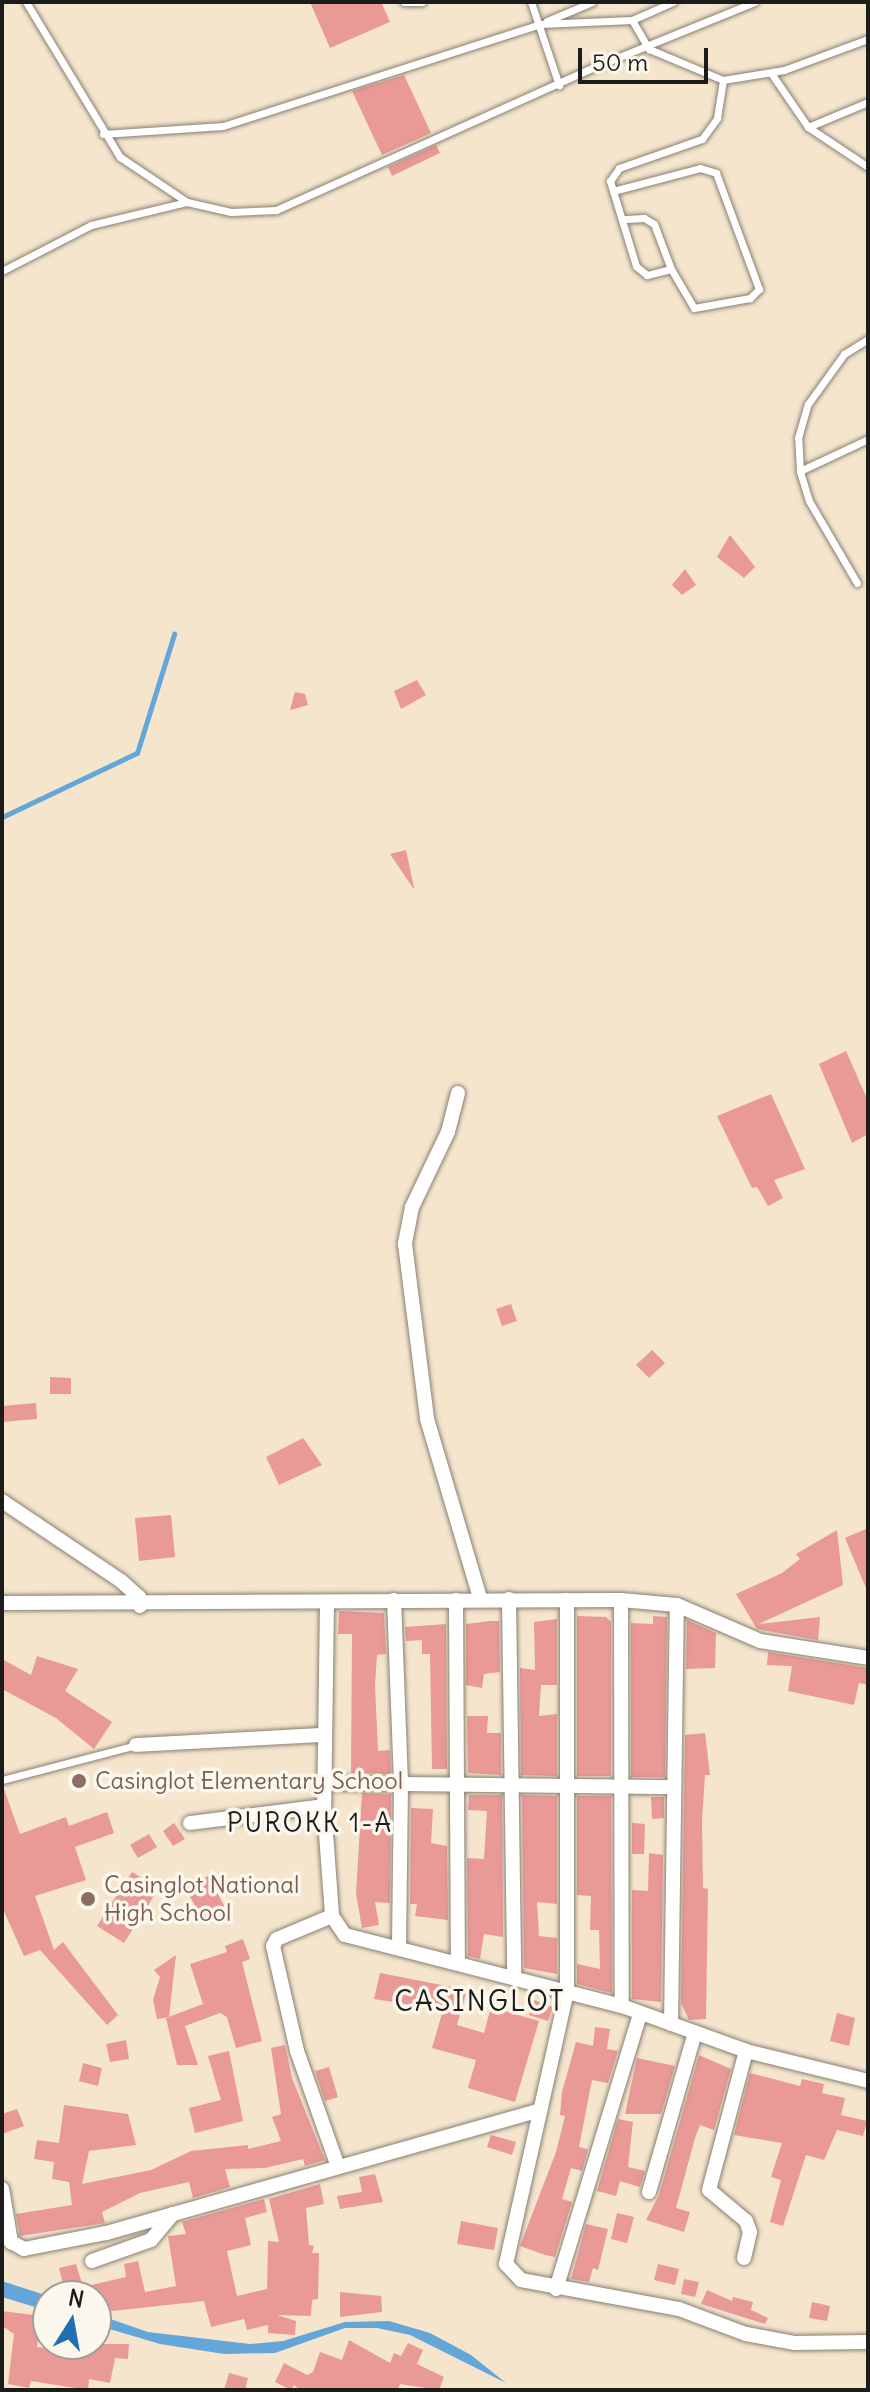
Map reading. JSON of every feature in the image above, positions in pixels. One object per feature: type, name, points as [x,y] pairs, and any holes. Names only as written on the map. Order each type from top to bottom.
[{"type":"street","points":[[458,1093],[448,1132],[412,1207],[405,1258],[427,1419],[480,1598]]},
{"type":"street","points":[[2,1501],[121,1581],[139,1597],[140,1606]]},
{"type":"street","points":[[2,1603],[140,1606],[480,1598],[621,1600],[677,1605],[760,1641],[868,1658]]},
{"type":"street","points":[[509,1599],[514,1976]]},
{"type":"street","points":[[394,1600],[401,1783],[399,1947]]},
{"type":"street","points":[[456,1600],[458,1961]]},
{"type":"street","points":[[567,1600],[567,1991],[536,2111],[506,2264],[521,2280],[556,2289],[679,2309],[746,2334],[795,2343],[868,2342]]},
{"type":"street","points":[[621,1600],[622,2006]]},
{"type":"street","points":[[327,1603],[324,1806],[332,1916],[355,1941],[399,1947],[514,1976],[622,2006],[746,2051],[868,2081]]},
{"type":"street","points":[[671,2024],[677,1605]]},
{"type":"street","points":[[136,1745],[323,1735]]},
{"type":"street","points":[[324,1783],[621,1783],[674,1787]]},
{"type":"street","points":[[190,1823],[324,1806]]},
{"type":"street","points":[[332,1916],[277,1939],[273,1946],[297,2051],[338,2167]]},
{"type":"street","points":[[556,2289],[640,2014]]},
{"type":"street","points":[[649,2192],[695,2033]]},
{"type":"street","points":[[744,2258],[750,2232],[746,2221],[709,2190],[746,2051]]},
{"type":"street","points":[[2,2189],[11,2242],[19,2250],[173,2214],[536,2111]]},
{"type":"street","points":[[92,2261],[151,2240],[173,2214]]},
{"type":"lane","points":[[26,2],[103,134],[120,157],[187,202],[231,212],[276,210],[755,2]]},
{"type":"lane","points":[[404,2],[422,2]]},
{"type":"lane","points":[[531,2],[559,85]]},
{"type":"lane","points":[[103,134],[223,126],[540,24],[592,2]]},
{"type":"lane","points":[[540,24],[632,20],[673,2]]},
{"type":"lane","points":[[632,20],[649,49],[723,80],[771,73],[868,39]]},
{"type":"lane","points":[[771,73],[808,127],[868,167]]},
{"type":"lane","points":[[671,269],[642,272],[610,181],[619,168],[702,139],[717,118],[723,80]]},
{"type":"lane","points":[[808,127],[868,102]]},
{"type":"lane","points":[[613,191],[700,168],[716,173],[759,289],[750,298],[702,310],[690,303],[671,269],[654,224],[644,218],[622,219]]},
{"type":"lane","points":[[2,271],[91,225],[187,202]]},
{"type":"lane","points":[[857,583],[809,501],[800,471],[798,438],[808,404],[844,354],[868,339]]},
{"type":"lane","points":[[800,471],[868,439]]},
{"type":"lane","points":[[2,1780],[136,1745]]},
{"type":"water","points":[[2,2281],[32,2291],[32,2306],[2,2297]]},
{"type":"water","points":[[112,2320],[148,2332],[250,2344],[283,2341],[345,2322],[389,2321],[430,2333],[471,2355],[506,2383],[410,2335],[377,2328],[345,2328],[275,2353],[224,2354],[160,2344],[112,2330]]},
{"type":"building","points":[[310,2],[381,2],[390,22],[330,48]]},
{"type":"building","points":[[404,75],[431,133],[382,155],[352,91]]},
{"type":"building","points":[[436,145],[440,153],[392,176],[388,167]]},
{"type":"building","points":[[730,535],[755,567],[744,578],[717,557]]},
{"type":"building","points":[[685,569],[696,585],[682,595],[672,585]]},
{"type":"building","points":[[417,680],[426,695],[401,709],[394,691]]},
{"type":"building","points":[[295,692],[305,694],[308,705],[290,710]]},
{"type":"building","points":[[406,850],[414,888],[390,854]]},
{"type":"building","points":[[846,1051],[868,1101],[868,1134],[852,1143],[819,1064]]},
{"type":"building","points":[[771,1094],[805,1169],[774,1180],[783,1198],[768,1206],[757,1187],[752,1188],[717,1116]]},
{"type":"building","points":[[511,1304],[517,1321],[502,1326],[496,1309]]},
{"type":"building","points":[[652,1350],[665,1363],[649,1378],[636,1365]]},
{"type":"building","points":[[50,1377],[71,1378],[71,1394],[50,1394]]},
{"type":"building","points":[[36,1403],[37,1419],[2,1422],[2,1406]]},
{"type":"building","points":[[303,1438],[322,1465],[279,1485],[266,1457]]},
{"type":"building","points":[[171,1515],[175,1557],[139,1561],[135,1518]]},
{"type":"building","points":[[868,1528],[868,1593],[845,1538]]},
{"type":"building","points":[[837,1530],[843,1585],[759,1624],[820,1617],[818,1640],[757,1629],[736,1594],[782,1573],[800,1559],[796,1554]]},
{"type":"building","points":[[339,1611],[384,1613],[386,1654],[377,1655],[375,1685],[378,1751],[390,1750],[391,1774],[351,1773],[352,1634],[338,1634]]},
{"type":"building","points":[[577,1616],[606,1617],[611,1622],[611,1776],[577,1776]]},
{"type":"building","points":[[653,1616],[667,1617],[665,1777],[631,1777],[631,1623],[653,1624]]},
{"type":"building","points":[[557,1619],[557,1685],[541,1685],[539,1716],[557,1714],[557,1776],[521,1775],[520,1668],[535,1670],[534,1622]]},
{"type":"building","points":[[687,1620],[716,1633],[715,1668],[686,1669]]},
{"type":"building","points":[[499,1621],[500,1672],[484,1674],[482,1688],[466,1685],[466,1624]]},
{"type":"building","points":[[446,1624],[447,1769],[432,1769],[430,1654],[422,1654],[422,1640],[406,1641],[405,1627]]},
{"type":"building","points":[[768,1652],[868,1668],[868,1685],[859,1683],[854,1705],[788,1691],[792,1666],[767,1665]]},
{"type":"building","points":[[37,1656],[78,1669],[65,1691],[112,1722],[94,1749],[56,1718],[2,1689],[2,1659],[31,1675]]},
{"type":"building","points":[[467,1716],[488,1716],[487,1733],[501,1733],[501,1775],[468,1773]]},
{"type":"building","points":[[705,1733],[710,1775],[705,1775],[702,1820],[703,1888],[708,1889],[706,2019],[689,2020],[681,2003],[685,1735]]},
{"type":"building","points":[[4,1789],[20,1834],[66,1817],[69,1826],[107,1812],[114,1833],[75,1847],[86,1880],[35,1896],[54,1950],[63,1942],[118,2015],[107,2025],[40,1950],[24,1956],[2,1907]]},
{"type":"building","points":[[362,1793],[391,1794],[390,1903],[375,1902],[379,1925],[362,1928],[356,1894]]},
{"type":"building","points":[[469,1795],[502,1795],[503,1937],[484,1934],[480,1959],[468,1956],[467,1858],[484,1859],[487,1811],[468,1810]]},
{"type":"building","points":[[522,1795],[557,1796],[557,1904],[537,1902],[539,1936],[557,1938],[557,1974],[524,1968]]},
{"type":"building","points":[[577,1796],[611,1796],[612,1993],[577,1984],[577,1964],[600,1969],[599,1930],[590,1930],[591,1896],[577,1895]]},
{"type":"building","points":[[651,1797],[664,1797],[664,1818],[652,1819]]},
{"type":"building","points":[[411,1808],[433,1809],[431,1843],[447,1846],[448,1920],[415,1916],[417,1904],[410,1904]]},
{"type":"building","points":[[174,1823],[185,1839],[173,1846],[163,1831]]},
{"type":"building","points":[[632,1823],[645,1824],[644,1854],[632,1854]]},
{"type":"building","points":[[149,1834],[157,1847],[138,1858],[130,1845]]},
{"type":"building","points":[[649,1853],[663,1855],[661,2002],[632,1999],[632,1890],[648,1891]]},
{"type":"building","points":[[132,1872],[159,1888],[124,1943],[97,1926]]},
{"type":"building","points":[[208,1876],[226,1909],[204,1921],[185,1888]]},
{"type":"building","points":[[243,1939],[250,1959],[242,1962],[262,2041],[236,2048],[227,2017],[220,2013],[185,2026],[198,2065],[177,2065],[166,2018],[203,2004],[190,1964],[227,1952],[225,1946]]},
{"type":"building","points":[[176,1955],[169,2017],[157,2019],[153,2000],[160,1977],[154,1970]]},
{"type":"building","points":[[380,1973],[467,1990],[457,2025],[484,2033],[491,2007],[539,2021],[515,2102],[468,2088],[476,2060],[432,2048],[443,2010],[374,1999]]},
{"type":"building","points":[[534,2000],[553,2007],[548,2021],[529,2015]]},
{"type":"building","points":[[837,2013],[855,2018],[849,2046],[830,2041]]},
{"type":"building","points":[[595,2027],[610,2029],[607,2049],[618,2051],[608,2083],[592,2080],[579,2147],[588,2149],[582,2171],[571,2168],[562,2199],[572,2202],[555,2257],[520,2246],[556,2152],[565,2116],[560,2115],[562,2092],[576,2042],[593,2046]]},
{"type":"building","points":[[126,2040],[129,2059],[110,2062],[106,2044]]},
{"type":"building","points":[[285,2045],[292,2078],[325,2160],[305,2166],[303,2159],[265,2168],[225,2169],[230,2187],[193,2198],[189,2182],[140,2193],[102,2212],[105,2223],[20,2236],[16,2214],[72,2205],[69,2182],[52,2179],[54,2162],[34,2159],[37,2140],[59,2143],[64,2105],[128,2114],[136,2145],[89,2151],[82,2184],[151,2170],[191,2151],[248,2145],[248,2149],[281,2141],[272,2117],[281,2114],[271,2048]]},
{"type":"building","points":[[229,2051],[243,2121],[195,2133],[189,2108],[221,2100],[208,2056]]},
{"type":"building","points":[[699,2055],[731,2069],[714,2130],[700,2125],[695,2138],[676,2208],[690,2212],[684,2232],[646,2220],[659,2195]]},
{"type":"building","points":[[637,2058],[675,2066],[661,2114],[625,2114]]},
{"type":"building","points":[[83,2063],[102,2068],[98,2086],[79,2081]]},
{"type":"building","points":[[329,2067],[338,2097],[325,2101],[315,2071]]},
{"type":"building","points":[[750,2073],[800,2086],[802,2079],[824,2084],[822,2093],[845,2098],[841,2115],[867,2121],[863,2136],[837,2130],[824,2160],[806,2155],[783,2226],[770,2222],[781,2180],[771,2177],[782,2143],[734,2135]]},
{"type":"building","points":[[17,2109],[24,2126],[2,2134],[2,2114]]},
{"type":"building","points":[[618,2119],[633,2122],[628,2167],[645,2171],[640,2187],[620,2181],[616,2196],[597,2191]]},
{"type":"building","points":[[491,2135],[516,2142],[512,2155],[487,2147]]},
{"type":"building","points":[[375,2174],[383,2202],[340,2209],[337,2196],[362,2192],[359,2177]]},
{"type":"building","points":[[320,2184],[324,2204],[306,2208],[309,2245],[314,2246],[312,2253],[319,2253],[318,2299],[312,2300],[311,2316],[277,2315],[296,2321],[295,2335],[268,2333],[268,2325],[247,2330],[244,2319],[211,2327],[204,2301],[112,2311],[112,2280],[126,2277],[124,2264],[138,2261],[145,2292],[176,2286],[168,2236],[186,2234],[182,2222],[264,2199],[267,2212],[245,2218],[251,2245],[227,2251],[237,2296],[267,2289],[268,2241],[279,2242],[269,2199]]},
{"type":"building","points":[[617,2213],[634,2217],[627,2243],[611,2239]]},
{"type":"building","points":[[461,2221],[498,2228],[494,2250],[457,2244]]},
{"type":"building","points":[[586,2224],[608,2229],[598,2270],[593,2268],[589,2282],[571,2279]]},
{"type":"building","points":[[76,2264],[81,2280],[62,2280],[59,2268]]},
{"type":"building","points":[[658,2264],[679,2269],[675,2285],[654,2280]]},
{"type":"building","points":[[684,2279],[699,2282],[695,2297],[681,2294]]},
{"type":"building","points":[[707,2290],[732,2301],[733,2297],[753,2302],[751,2310],[768,2318],[765,2324],[701,2304]]},
{"type":"building","points":[[340,2292],[381,2296],[382,2312],[340,2317]]},
{"type":"building","points":[[812,2302],[830,2306],[827,2321],[809,2318]]},
{"type":"building","points":[[2,2311],[32,2315],[32,2360],[112,2360],[112,2344],[129,2344],[128,2359],[115,2358],[110,2383],[89,2379],[88,2390],[31,2381],[29,2388],[8,2384],[14,2334],[2,2326]]},
{"type":"building","points":[[349,2340],[390,2363],[394,2353],[401,2356],[408,2343],[423,2350],[417,2364],[444,2377],[439,2390],[400,2384],[398,2390],[300,2390],[294,2385],[291,2390],[275,2382],[284,2363],[307,2375],[313,2372],[320,2352],[342,2360]]},
{"type":"building","points":[[229,2373],[248,2378],[245,2390],[224,2390]]},
{"type":"waterway","points":[[2,817],[137,753],[174,634]]},
{"type":"place","name":"Casinglot Elementary School","points":[[79,1781]]},
{"type":"place","name":"Casinglot National High School","points":[[88,1899]]},
{"type":"district","name":"PUROKK 1-A","points":[[310,1823]]},
{"type":"district","name":"CASINGLOT","points":[[480,2001]]}]
